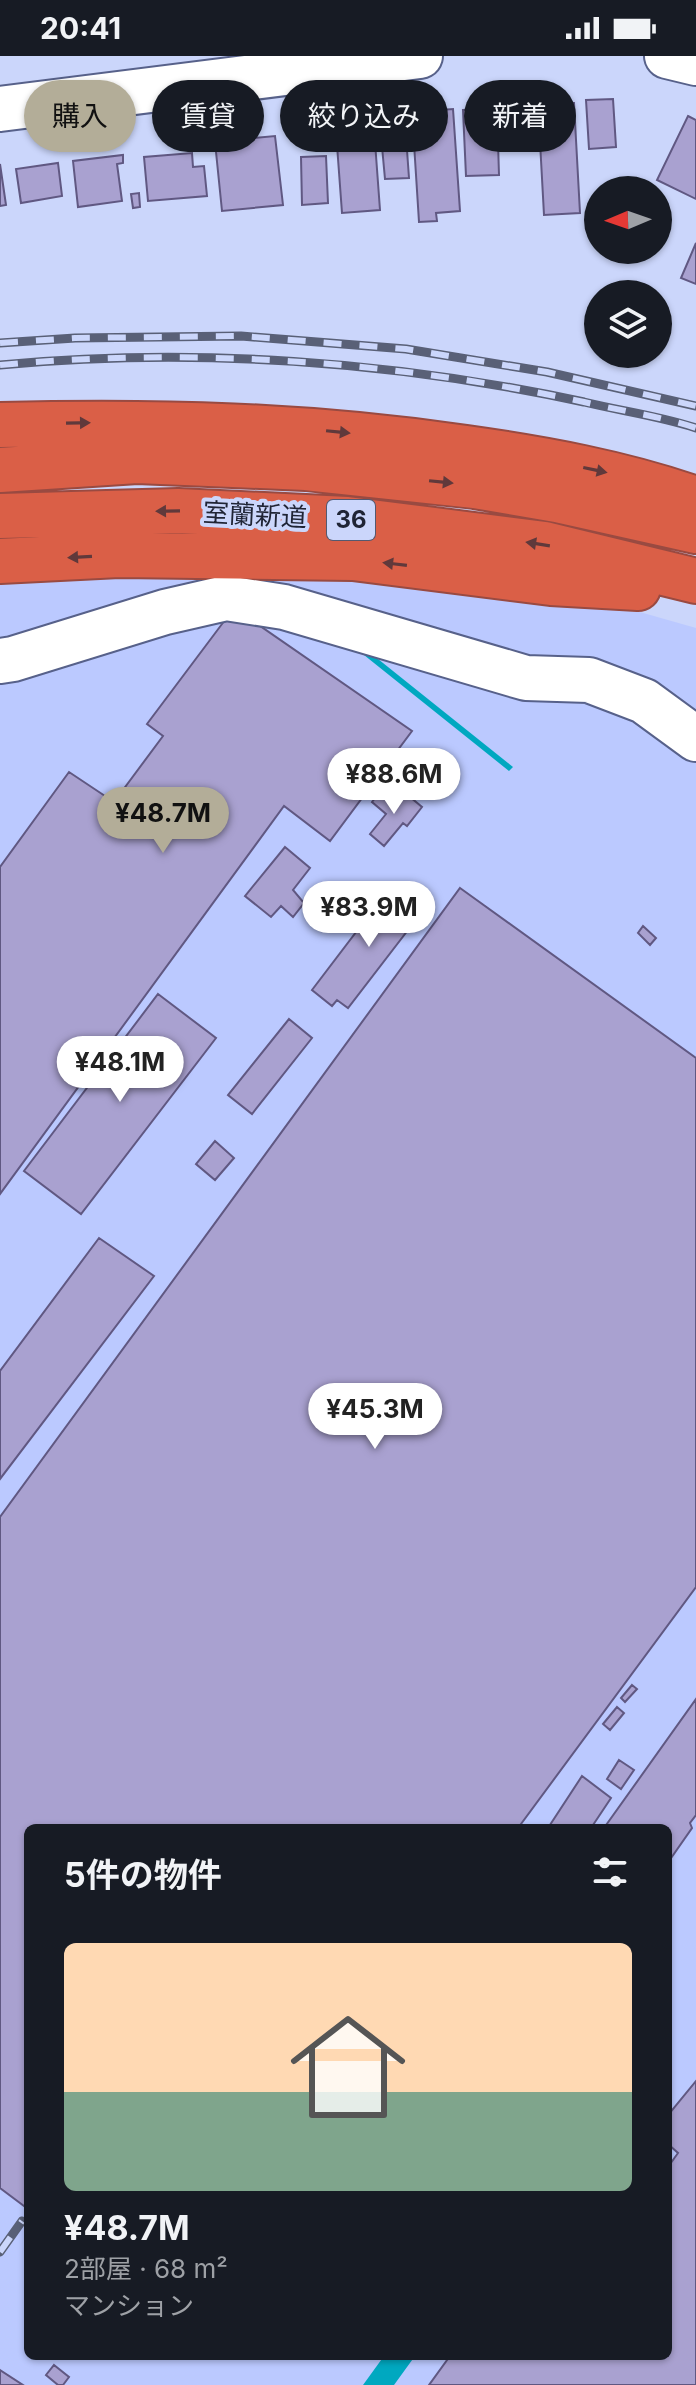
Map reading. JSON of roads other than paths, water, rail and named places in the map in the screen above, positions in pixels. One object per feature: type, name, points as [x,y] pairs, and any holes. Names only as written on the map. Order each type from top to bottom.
[{"type":"highway","points":[[0,425],[115,422],[327,431],[517,455],[599,470],[696,499]]},
{"type":"highway","name":"室蘭新道","points":[[0,470],[137,461],[306,468],[475,486],[557,500],[696,531]]},
{"type":"highway","name":"室蘭新道","points":[[0,516],[178,511],[347,519],[545,544],[696,581]]},
{"type":"highway","points":[[0,561],[119,555],[353,558],[551,583],[696,591]]},
{"type":"street","points":[[108,80],[119,56]]},
{"type":"street","points":[[136,91],[420,56]]},
{"type":"street","points":[[667,56],[696,63]]},
{"type":"street","points":[[0,109],[24,106]]},
{"type":"street","points":[[0,661],[165,612],[226,598],[284,607],[526,678],[589,680],[644,701],[696,739]]},
{"type":"railway","points":[[0,343],[75,338],[241,336],[406,349],[547,372],[696,406]]},
{"type":"railway","points":[[0,365],[146,357],[294,361],[440,376],[512,388],[696,428]]},
{"type":"railway","points":[[0,2252],[22,2221]]}]
